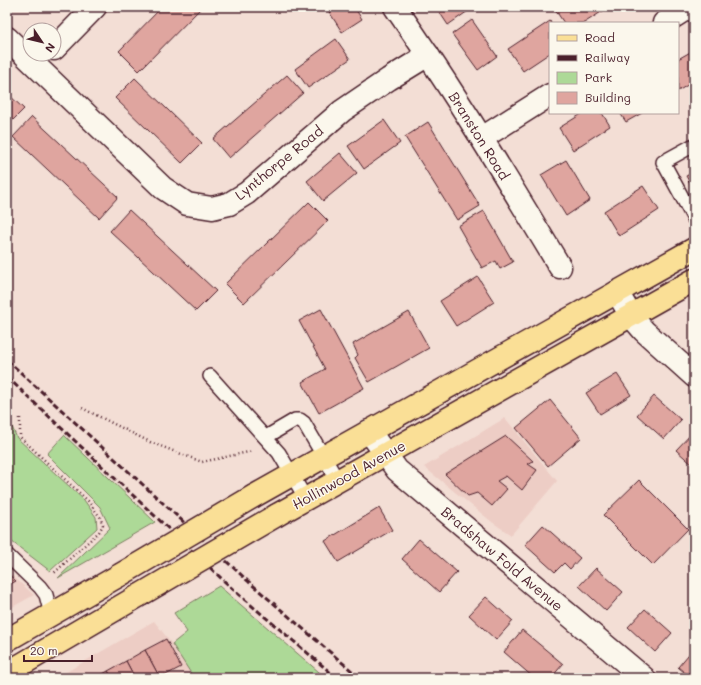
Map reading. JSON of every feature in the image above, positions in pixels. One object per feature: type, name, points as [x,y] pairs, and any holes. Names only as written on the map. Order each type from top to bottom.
[{"type":"main road","name":"Hollinwood Avenue","points":[[7,640],[369,430],[694,248]]},
{"type":"main road","name":"Hollinwood Avenue","points":[[7,673],[66,640],[277,515],[694,280]]},
{"type":"main road","points":[[51,614],[66,640]]},
{"type":"street","points":[[62,41],[95,7]]},
{"type":"street","name":"Branston Road","points":[[395,7],[482,138],[560,267]]},
{"type":"street","points":[[666,22],[689,7]]},
{"type":"street","name":"Lynthorpe Road","points":[[7,38],[22,47]]},
{"type":"street","name":"Lynthorpe Road","points":[[45,62],[163,188],[187,204],[212,208],[229,204],[247,193],[342,111],[428,55]]},
{"type":"street","points":[[482,138],[549,96]]},
{"type":"street","points":[[617,292],[631,316],[644,331],[694,376]]},
{"type":"street","name":"Bradshaw Fold Avenue","points":[[369,430],[397,470],[644,678]]},
{"type":"lane","points":[[694,145],[663,162],[694,219]]},
{"type":"lane","points":[[210,376],[279,453],[306,499]]},
{"type":"lane","points":[[266,438],[295,420],[300,420],[304,423],[338,481]]},
{"type":"lane","points":[[7,555],[40,587],[46,595],[51,614]]},
{"type":"path","points":[[82,408],[150,442],[202,462],[258,449]]},
{"type":"path","points":[[20,418],[20,437],[88,501],[100,517],[103,525],[99,532],[40,587]]},
{"type":"shaded area","points":[[505,418],[557,481],[511,535],[492,522],[424,467]]},
{"type":"shaded area","points":[[7,571],[34,595],[7,610]]},
{"type":"shaded area","points":[[154,621],[172,644],[194,678],[56,678]]},
{"type":"green space","points":[[7,416],[17,438],[84,500],[96,517],[97,528],[50,571],[7,538]]},
{"type":"green space","points":[[64,435],[155,522],[58,578],[110,528],[100,507],[47,454]]},
{"type":"green space","points":[[219,586],[326,678],[194,678],[172,644],[187,632],[174,613]]},
{"type":"building","points":[[162,7],[202,7],[139,71],[119,51]]},
{"type":"building","points":[[326,7],[354,7],[362,19],[342,32]]},
{"type":"building","points":[[436,7],[465,7],[468,11],[448,25]]},
{"type":"building","points":[[609,7],[586,22],[563,22],[554,8]]},
{"type":"building","points":[[472,20],[497,56],[478,70],[452,34]]},
{"type":"building","points":[[550,21],[549,54],[523,71],[508,49]]},
{"type":"building","points":[[336,39],[350,59],[308,88],[295,69]]},
{"type":"building","points":[[694,50],[694,81],[679,90],[679,58]]},
{"type":"building","points":[[287,75],[303,93],[229,158],[213,139]]},
{"type":"building","points":[[135,78],[202,143],[182,163],[115,98]]},
{"type":"building","points":[[7,93],[24,109],[7,126]]},
{"type":"building","points":[[581,114],[603,114],[610,126],[573,150],[559,128]]},
{"type":"building","points":[[621,114],[640,114],[626,122]]},
{"type":"building","points":[[32,117],[118,197],[99,218],[13,137]]},
{"type":"building","points":[[384,120],[400,143],[364,169],[348,146]]},
{"type":"building","points":[[428,122],[480,206],[457,220],[405,137]]},
{"type":"building","points":[[340,153],[357,173],[323,201],[307,181]]},
{"type":"building","points":[[566,160],[590,200],[566,216],[541,175]]},
{"type":"building","points":[[694,172],[694,190],[686,176]]},
{"type":"building","points":[[643,186],[659,210],[619,236],[604,211]]},
{"type":"building","points":[[309,202],[328,221],[244,303],[225,284]]},
{"type":"building","points":[[129,210],[216,291],[196,311],[110,231]]},
{"type":"building","points":[[484,211],[513,262],[500,269],[496,261],[482,268],[458,226]]},
{"type":"building","points":[[478,277],[494,302],[456,326],[440,301]]},
{"type":"building","points":[[321,309],[364,388],[319,413],[302,382],[325,369],[299,321]]},
{"type":"building","points":[[409,312],[429,348],[369,382],[355,358],[358,355],[353,344]]},
{"type":"building","points":[[617,374],[631,395],[600,414],[586,393]]},
{"type":"building","points":[[654,396],[681,420],[664,439],[637,415]]},
{"type":"building","points":[[550,400],[581,438],[548,466],[516,428]]},
{"type":"building","points":[[694,431],[694,466],[676,450]]},
{"type":"building","points":[[506,436],[533,461],[528,464],[537,470],[522,490],[506,476],[497,481],[507,489],[492,506],[477,493],[468,496],[445,474]]},
{"type":"building","points":[[639,480],[688,529],[653,565],[603,515]]},
{"type":"building","points":[[379,508],[392,530],[338,562],[325,541]]},
{"type":"building","points":[[543,525],[580,558],[570,569],[564,563],[555,572],[525,545]]},
{"type":"building","points":[[419,539],[457,572],[439,592],[402,559]]},
{"type":"building","points":[[596,568],[623,592],[606,611],[579,586]]},
{"type":"building","points":[[7,573],[16,581],[7,586]]},
{"type":"building","points":[[486,597],[513,621],[496,640],[469,615]]},
{"type":"building","points":[[645,609],[672,633],[655,652],[628,627]]},
{"type":"building","points":[[522,630],[563,664],[551,678],[534,678],[504,652]]},
{"type":"building","points":[[166,639],[181,667],[160,678],[145,650]]},
{"type":"building","points":[[694,648],[694,678],[691,678],[678,667]]},
{"type":"building","points":[[145,650],[160,678],[135,678],[126,661]]},
{"type":"building","points":[[126,661],[135,678],[112,678],[108,671]]},
{"type":"building","points":[[108,671],[112,678],[96,678]]},
{"type":"railway","points":[[7,360],[249,582],[360,678]]},
{"type":"railway","points":[[7,377],[238,594],[337,678]]}]
